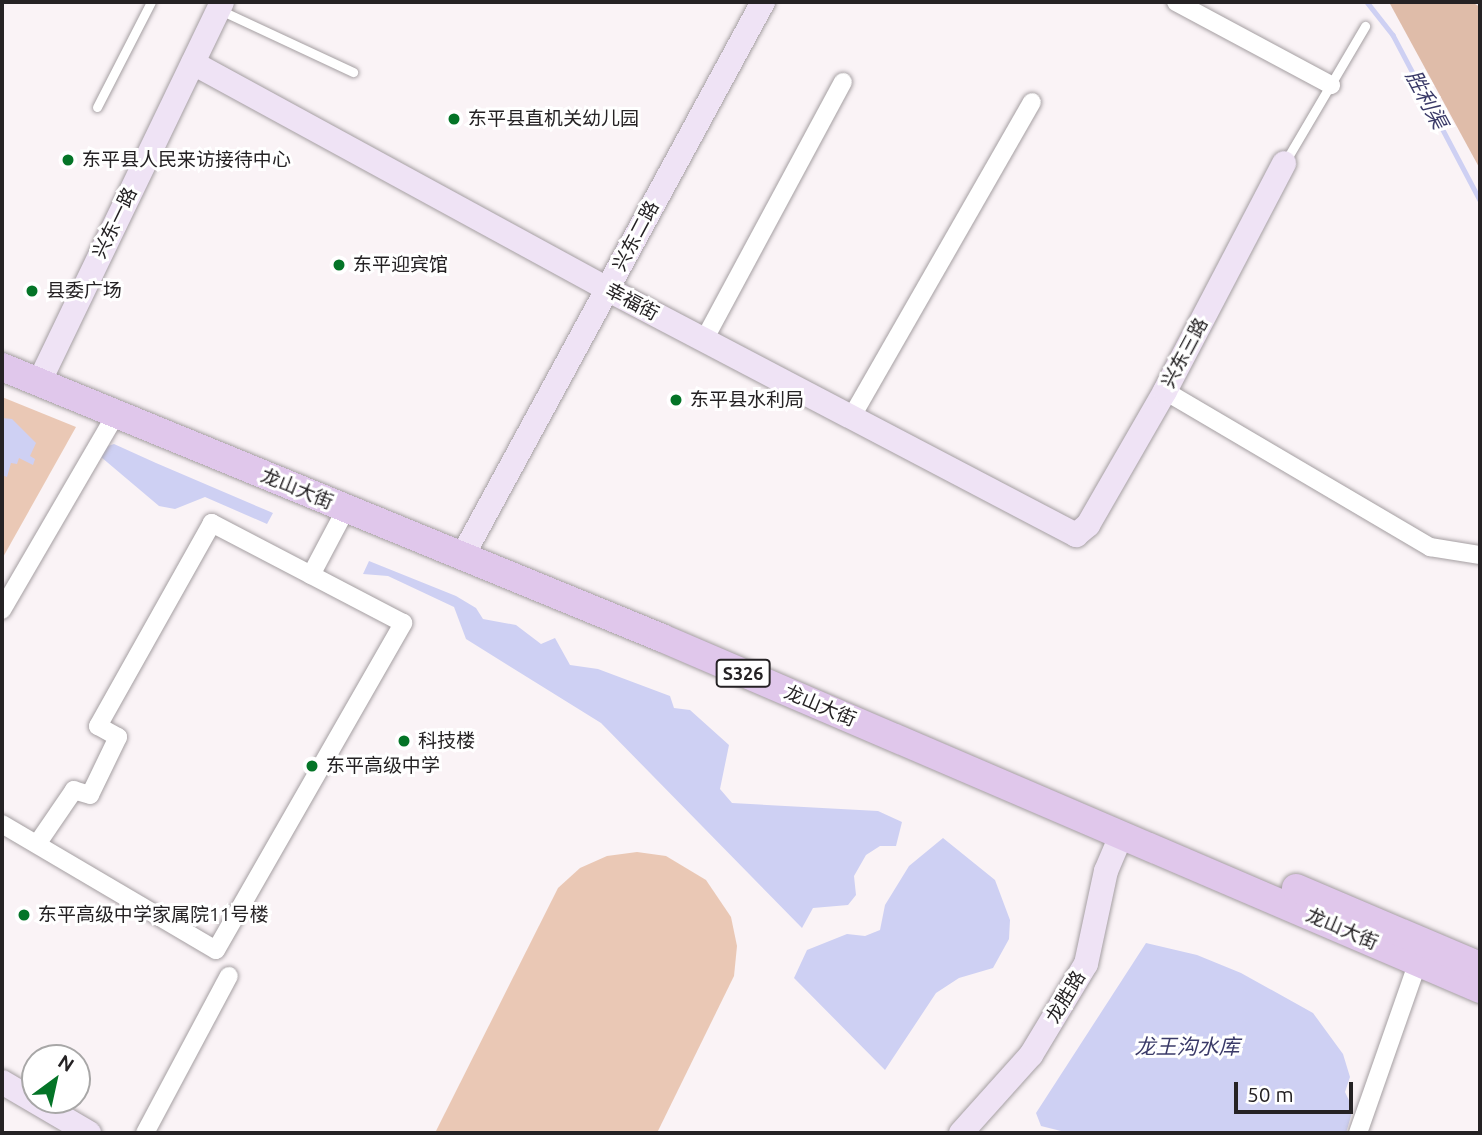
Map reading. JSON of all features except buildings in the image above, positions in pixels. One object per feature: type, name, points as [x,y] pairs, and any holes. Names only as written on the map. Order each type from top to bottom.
[{"type":"main road","name":"龙山大街","points":[[2,352],[1480,966]]},
{"type":"main road","name":"龙山大街","points":[[2,368],[346,509],[1480,989]]},
{"type":"street","name":"兴东二路","points":[[469,544],[763,2]]},
{"type":"street","points":[[1176,2],[1331,85]]},
{"type":"street","name":"兴东一路","points":[[45,370],[220,5]]},
{"type":"street","name":"幸福街","points":[[192,63],[607,289],[1076,535]]},
{"type":"street","points":[[704,340],[843,82]]},
{"type":"street","points":[[852,418],[1032,102]]},
{"type":"street","name":"兴东三路","points":[[1076,535],[1088,525],[1165,391],[1284,163]]},
{"type":"street","points":[[1165,391],[1430,547],[1480,555]]},
{"type":"street","points":[[2,610],[116,414]]},
{"type":"street","points":[[311,575],[346,509]]},
{"type":"street","points":[[2,824],[216,950],[403,623],[212,523],[98,726],[118,737],[90,795],[74,790],[37,844]]},
{"type":"street","name":"龙胜路","points":[[961,1133],[1031,1055],[1086,964],[1106,871],[1121,835]]},
{"type":"street","points":[[1358,1133],[1418,962]]},
{"type":"street","points":[[145,1133],[229,976]]},
{"type":"street","points":[[2,1082],[89,1133]]},
{"type":"lane","points":[[97,107],[151,2]]},
{"type":"lane","points":[[220,5],[353,72]]},
{"type":"lane","points":[[1284,163],[1365,26]]},
{"type":"shaded area","points":[[1389,2],[1472,2],[1480,7],[1480,169]]},
{"type":"shaded area","points":[[2,397],[76,427],[2,559]]},
{"type":"shaded area","points":[[637,852],[666,856],[706,880],[731,917],[737,946],[734,976],[657,1133],[435,1133],[558,888],[580,868],[607,856]]},
{"type":"water","points":[[2,418],[12,419],[36,443],[30,456],[35,459],[33,465],[19,458],[17,464],[11,463],[7,477],[2,475]]},
{"type":"water","points":[[114,444],[273,513],[267,524],[205,497],[175,509],[159,506],[101,457],[105,447]]},
{"type":"water","points":[[369,561],[456,596],[476,608],[483,619],[516,625],[541,644],[555,638],[570,665],[598,669],[670,696],[674,708],[690,710],[729,745],[720,789],[732,803],[878,811],[902,822],[896,846],[880,846],[866,855],[854,876],[856,895],[848,905],[813,908],[802,928],[601,723],[466,639],[454,607],[388,576],[363,574]]},
{"type":"water","points":[[943,838],[995,880],[1010,920],[1009,939],[993,968],[959,978],[936,993],[885,1070],[794,978],[807,950],[847,934],[865,936],[880,930],[885,905],[909,866]]},
{"type":"water","name":"龙王沟水库","points":[[1146,943],[1197,955],[1241,973],[1313,1013],[1343,1054],[1350,1077],[1345,1092],[1353,1109],[1346,1133],[1069,1133],[1041,1126],[1036,1113]]},
{"type":"waterway","name":"胜利渠","points":[[1367,2],[1393,35],[1480,200]]},
{"type":"place","name":"东平县直机关幼儿园","points":[[454,119]]},
{"type":"place","name":"东平县人民来访接待中心","points":[[68,160]]},
{"type":"place","name":"东平迎宾馆","points":[[339,265]]},
{"type":"place","name":"县委广场","points":[[32,291]]},
{"type":"place","name":"东平县水利局","points":[[676,400]]},
{"type":"place","name":"科技楼","points":[[404,741]]},
{"type":"place","name":"东平高级中学","points":[[312,766]]},
{"type":"place","name":"东平高级中学家属院11号楼","points":[[24,915]]}]
